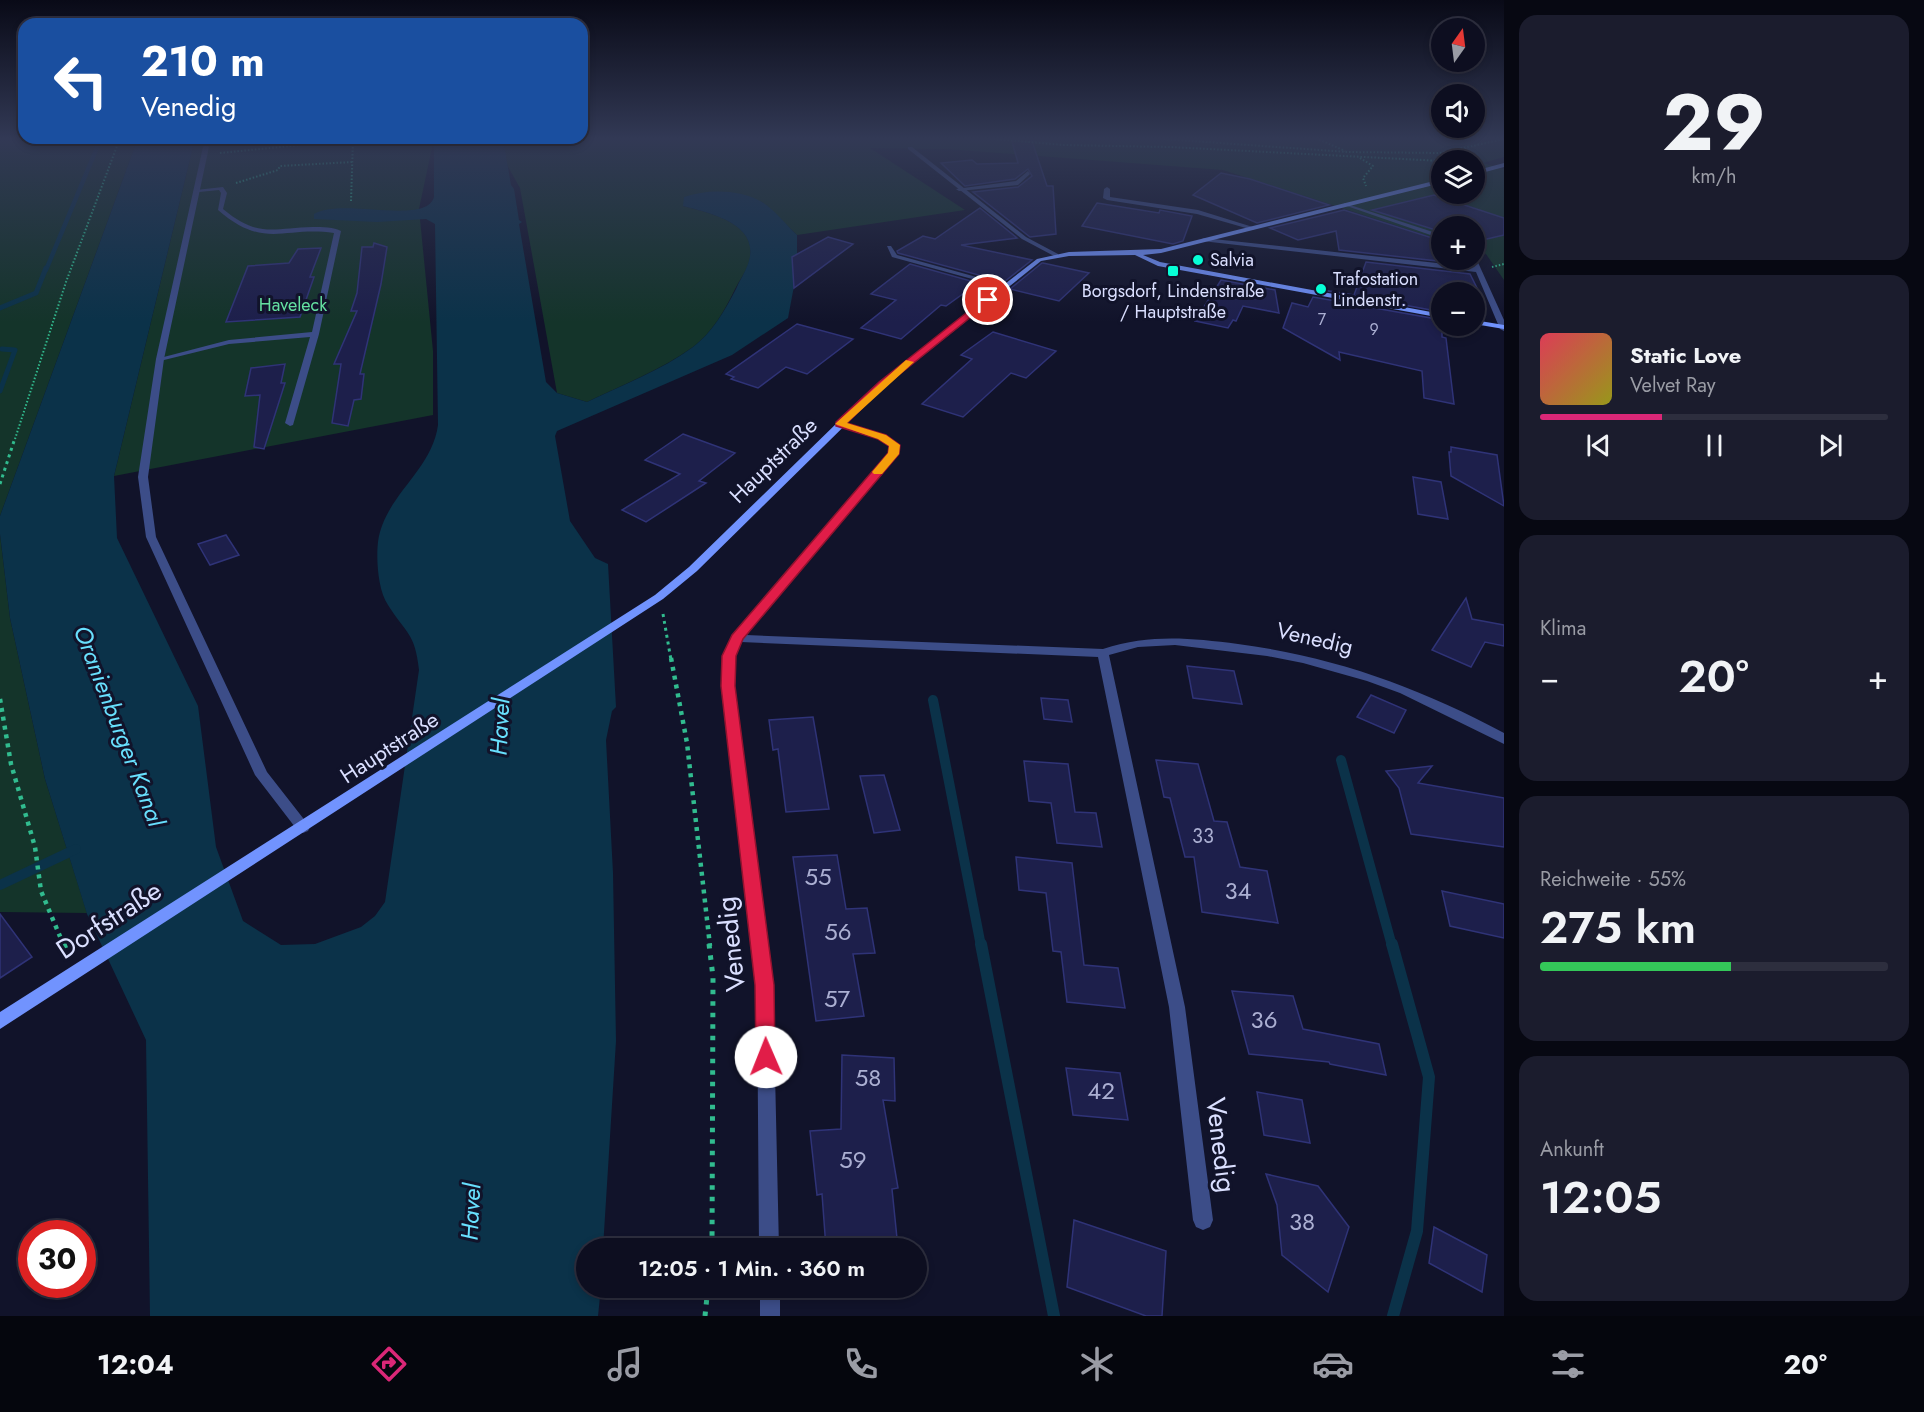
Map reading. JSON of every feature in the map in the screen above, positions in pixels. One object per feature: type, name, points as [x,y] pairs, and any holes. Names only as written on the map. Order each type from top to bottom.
[{"type":"main road","name":"Hauptstraße","points":[[246,863],[659,597],[693,569],[882,384],[1039,260],[1056,255],[1136,254],[1204,240],[1366,199]]},
{"type":"main road","points":[[1136,254],[1158,264],[1431,314]]},
{"type":"main road","points":[[1485,324],[1504,328]]},
{"type":"main road","name":"Dorfstraße","points":[[0,1021],[246,863]]},
{"type":"street","points":[[196,199],[160,359],[143,477],[151,537],[262,775],[303,828]]},
{"type":"street","points":[[222,199],[220,208],[233,222],[253,230],[275,234],[329,229],[338,231],[315,334],[290,423]]},
{"type":"street","points":[[973,199],[1024,238],[1056,255]]},
{"type":"street","points":[[1112,199],[1198,212],[1253,228]]},
{"type":"street","points":[[1346,204],[1431,233]]},
{"type":"street","points":[[1204,240],[1431,265]]},
{"type":"street","points":[[889,247],[894,256],[913,263],[1005,286]]},
{"type":"street","points":[[1480,270],[1504,328]]},
{"type":"street","points":[[160,359],[229,342],[315,334]]},
{"type":"street","name":"Venedig","points":[[769,1238],[765,985],[728,686],[729,656],[737,638],[893,454],[894,445],[882,437],[840,424]]},
{"type":"street","name":"Venedig","points":[[737,638],[1103,653],[1142,643],[1186,642],[1264,651],[1327,663],[1423,697],[1504,739]]},
{"type":"street","name":"Venedig","points":[[1103,653],[1177,1007],[1203,1220]]},
{"type":"street","points":[[770,1298],[770,1316]]},
{"type":"path","points":[[0,484],[66,282],[97,199]]},
{"type":"path","points":[[659,597],[687,743],[713,977],[712,1238]]},
{"type":"path","points":[[0,699],[11,764],[35,847],[41,891],[76,971]]},
{"type":"path","points":[[705,1316],[707,1298]]},
{"type":"green space","points":[[0,199],[116,199],[0,516]]},
{"type":"green space","name":"Haveleck","points":[[180,199],[421,199],[419,209],[433,351],[433,415],[114,476]]},
{"type":"green space","points":[[522,199],[713,199],[683,206],[707,212],[731,223],[748,239],[751,251],[747,268],[722,313],[700,341],[681,355],[587,402],[557,393]]},
{"type":"green space","points":[[754,199],[949,199],[965,210],[797,235],[762,202]]},
{"type":"green space","points":[[1315,199],[1431,199],[1431,204],[1485,204],[1485,199],[1504,199],[1504,280],[1486,254],[1485,216],[1431,216],[1431,237]]},
{"type":"green space","points":[[0,534],[10,618],[45,779],[87,913],[0,912]]},
{"type":"water","points":[[116,199],[180,199],[114,476],[117,538],[198,706],[216,847],[243,921],[281,945],[315,944],[361,927],[375,916],[385,902],[419,670],[412,640],[388,605],[382,591],[377,557],[382,526],[398,497],[427,456],[438,425],[435,224],[426,219],[377,222],[314,219],[314,214],[343,208],[416,210],[428,205],[432,199],[516,199],[519,220],[522,222],[519,224],[546,382],[557,393],[587,402],[655,370],[693,347],[723,313],[745,271],[750,250],[748,239],[741,230],[707,212],[683,206],[684,199],[756,199],[771,209],[797,235],[797,270],[788,318],[732,355],[557,431],[555,436],[570,521],[595,558],[608,564],[616,707],[612,711],[606,740],[613,873],[616,1041],[604,1238],[576,1238],[576,1298],[600,1298],[598,1316],[150,1316],[146,1040],[87,914],[45,779],[10,618],[0,516]]},
{"type":"building","points":[[982,199],[1054,199],[1056,234],[1030,237]]},
{"type":"building","points":[[1203,199],[1312,199],[1329,205],[1257,223]]},
{"type":"building","points":[[1416,199],[1431,199],[1431,204],[1461,204],[1504,218],[1504,235],[1485,239],[1485,216],[1431,216],[1431,229],[1372,210]]},
{"type":"building","points":[[1097,203],[1192,216],[1183,241],[1173,244],[1082,226]]},
{"type":"building","points":[[980,208],[1017,238],[961,245],[1032,260],[1004,282],[898,253],[897,251],[923,236],[935,239]]},
{"type":"building","points":[[1344,210],[1431,238],[1431,260],[1339,250],[1336,231],[1298,240],[1270,228]]},
{"type":"building","points":[[828,237],[853,244],[794,288],[792,257]]},
{"type":"building","points":[[374,243],[387,247],[381,284],[360,374],[364,374],[361,399],[354,400],[348,426],[332,423],[341,364],[334,364],[357,311],[351,311],[357,293],[362,247],[373,247]]},
{"type":"building","points":[[321,248],[310,277],[314,277],[300,317],[226,322],[248,266],[289,263],[298,249]]},
{"type":"building","points":[[1366,262],[1470,274],[1474,282],[1431,282],[1431,310],[1317,289],[1354,295]]},
{"type":"building","points":[[1042,263],[1089,273],[1059,301],[1010,289]]},
{"type":"building","points":[[910,264],[978,283],[946,306],[941,305],[901,339],[861,328],[896,300],[871,294]]},
{"type":"building","points":[[1221,280],[1275,290],[1279,313],[1243,306],[1236,321],[1233,320],[1228,328],[1195,321]]},
{"type":"building","points":[[1313,297],[1431,318],[1431,336],[1446,338],[1454,404],[1424,398],[1422,371],[1339,352],[1340,360],[1283,328],[1292,303],[1308,307]]},
{"type":"building","points":[[797,324],[853,339],[807,374],[786,367],[758,388],[731,379],[734,377],[726,374]]},
{"type":"building","points":[[993,332],[1056,351],[1026,378],[1011,373],[963,417],[922,404],[972,359],[961,355]]},
{"type":"building","points":[[285,364],[281,383],[285,383],[264,449],[254,447],[260,395],[245,396],[251,368]]},
{"type":"building","points":[[683,434],[735,453],[699,481],[706,483],[646,522],[622,510],[680,474],[645,460]]},
{"type":"building","points":[[1451,447],[1497,455],[1504,506],[1451,476],[1449,452],[1451,452]]},
{"type":"building","points":[[1413,477],[1441,482],[1448,519],[1418,514]]},
{"type":"building","points":[[226,535],[239,555],[210,565],[198,544]]},
{"type":"building","points":[[1466,598],[1472,619],[1504,625],[1504,646],[1485,642],[1471,667],[1432,650]]},
{"type":"building","points":[[1187,666],[1234,671],[1242,704],[1193,698]]},
{"type":"building","points":[[1371,695],[1406,710],[1394,733],[1357,717]]},
{"type":"building","points":[[1041,698],[1068,700],[1072,722],[1044,719]]},
{"type":"building","points":[[813,717],[829,809],[786,812],[778,749],[773,750],[769,720]]},
{"type":"building","points":[[1156,760],[1198,764],[1214,821],[1227,822],[1240,867],[1267,871],[1278,923],[1202,912],[1194,857],[1185,857],[1170,798],[1164,797]]},
{"type":"building","points":[[1024,761],[1068,764],[1075,812],[1096,813],[1102,847],[1057,843],[1051,803],[1029,801]]},
{"type":"building","points":[[1432,766],[1418,783],[1504,798],[1504,847],[1411,834],[1399,788],[1386,771]]},
{"type":"building","points":[[884,775],[900,830],[874,833],[860,776]]},
{"type":"building","points":[[837,855],[846,909],[867,908],[875,953],[853,954],[864,1016],[816,1021],[793,857]]},
{"type":"building","points":[[1016,857],[1072,863],[1084,965],[1118,968],[1125,1008],[1067,1002],[1061,952],[1053,951],[1046,893],[1019,890]]},
{"type":"building","points":[[1442,891],[1504,904],[1504,938],[1450,926]]},
{"type":"building","points":[[0,914],[32,957],[0,978]]},
{"type":"building","points":[[1232,991],[1293,996],[1303,1029],[1379,1044],[1386,1075],[1329,1062],[1249,1054]]},
{"type":"building","points":[[842,1055],[894,1058],[895,1101],[883,1100],[898,1188],[892,1189],[897,1238],[825,1238],[822,1194],[817,1195],[810,1131],[841,1129]]},
{"type":"building","points":[[1066,1068],[1120,1073],[1128,1120],[1073,1115]]},
{"type":"building","points":[[1257,1092],[1302,1100],[1310,1143],[1264,1135]]},
{"type":"building","points":[[1266,1174],[1318,1186],[1349,1227],[1328,1292],[1282,1255],[1277,1205]]},
{"type":"building","points":[[1074,1220],[1166,1251],[1162,1316],[1146,1316],[1067,1287]]},
{"type":"building","points":[[1434,1227],[1487,1255],[1482,1292],[1429,1263]]},
{"type":"waterway","points":[[46,270],[75,199]]},
{"type":"waterway","points":[[0,308],[36,293],[46,268]]},
{"type":"waterway","points":[[0,391],[15,350],[2,349]]},
{"type":"waterway","points":[[933,700],[981,946]]},
{"type":"waterway","points":[[1341,760],[1392,946]]},
{"type":"waterway","points":[[0,885],[76,849]]},
{"type":"waterway","points":[[981,944],[1054,1316]]},
{"type":"waterway","points":[[1392,944],[1429,1077],[1417,1231],[1393,1316]]},
{"type":"slow traffic","points":[[878,472],[893,454],[894,445],[882,437],[840,424],[909,362]]},
{"type":"place","name":"Salvia","points":[[1198,260]]},
{"type":"place","name":"Borgsdorf, Lindenstraße / Hauptstraße","points":[[1173,271]]},
{"type":"place","name":"Trafostation Lindenstr.","points":[[1321,289]]},
{"type":"route","points":[[766,1057],[765,985],[728,686],[729,656],[737,638],[893,454],[894,445],[882,437],[840,424],[882,384],[988,300]]},
{"type":"water label","name":"Oranienburger Kanal","points":[[119,726]]},
{"type":"water label","name":"Havel","points":[[500,727]]},
{"type":"water label","name":"Havel","points":[[471,1212]]}]
